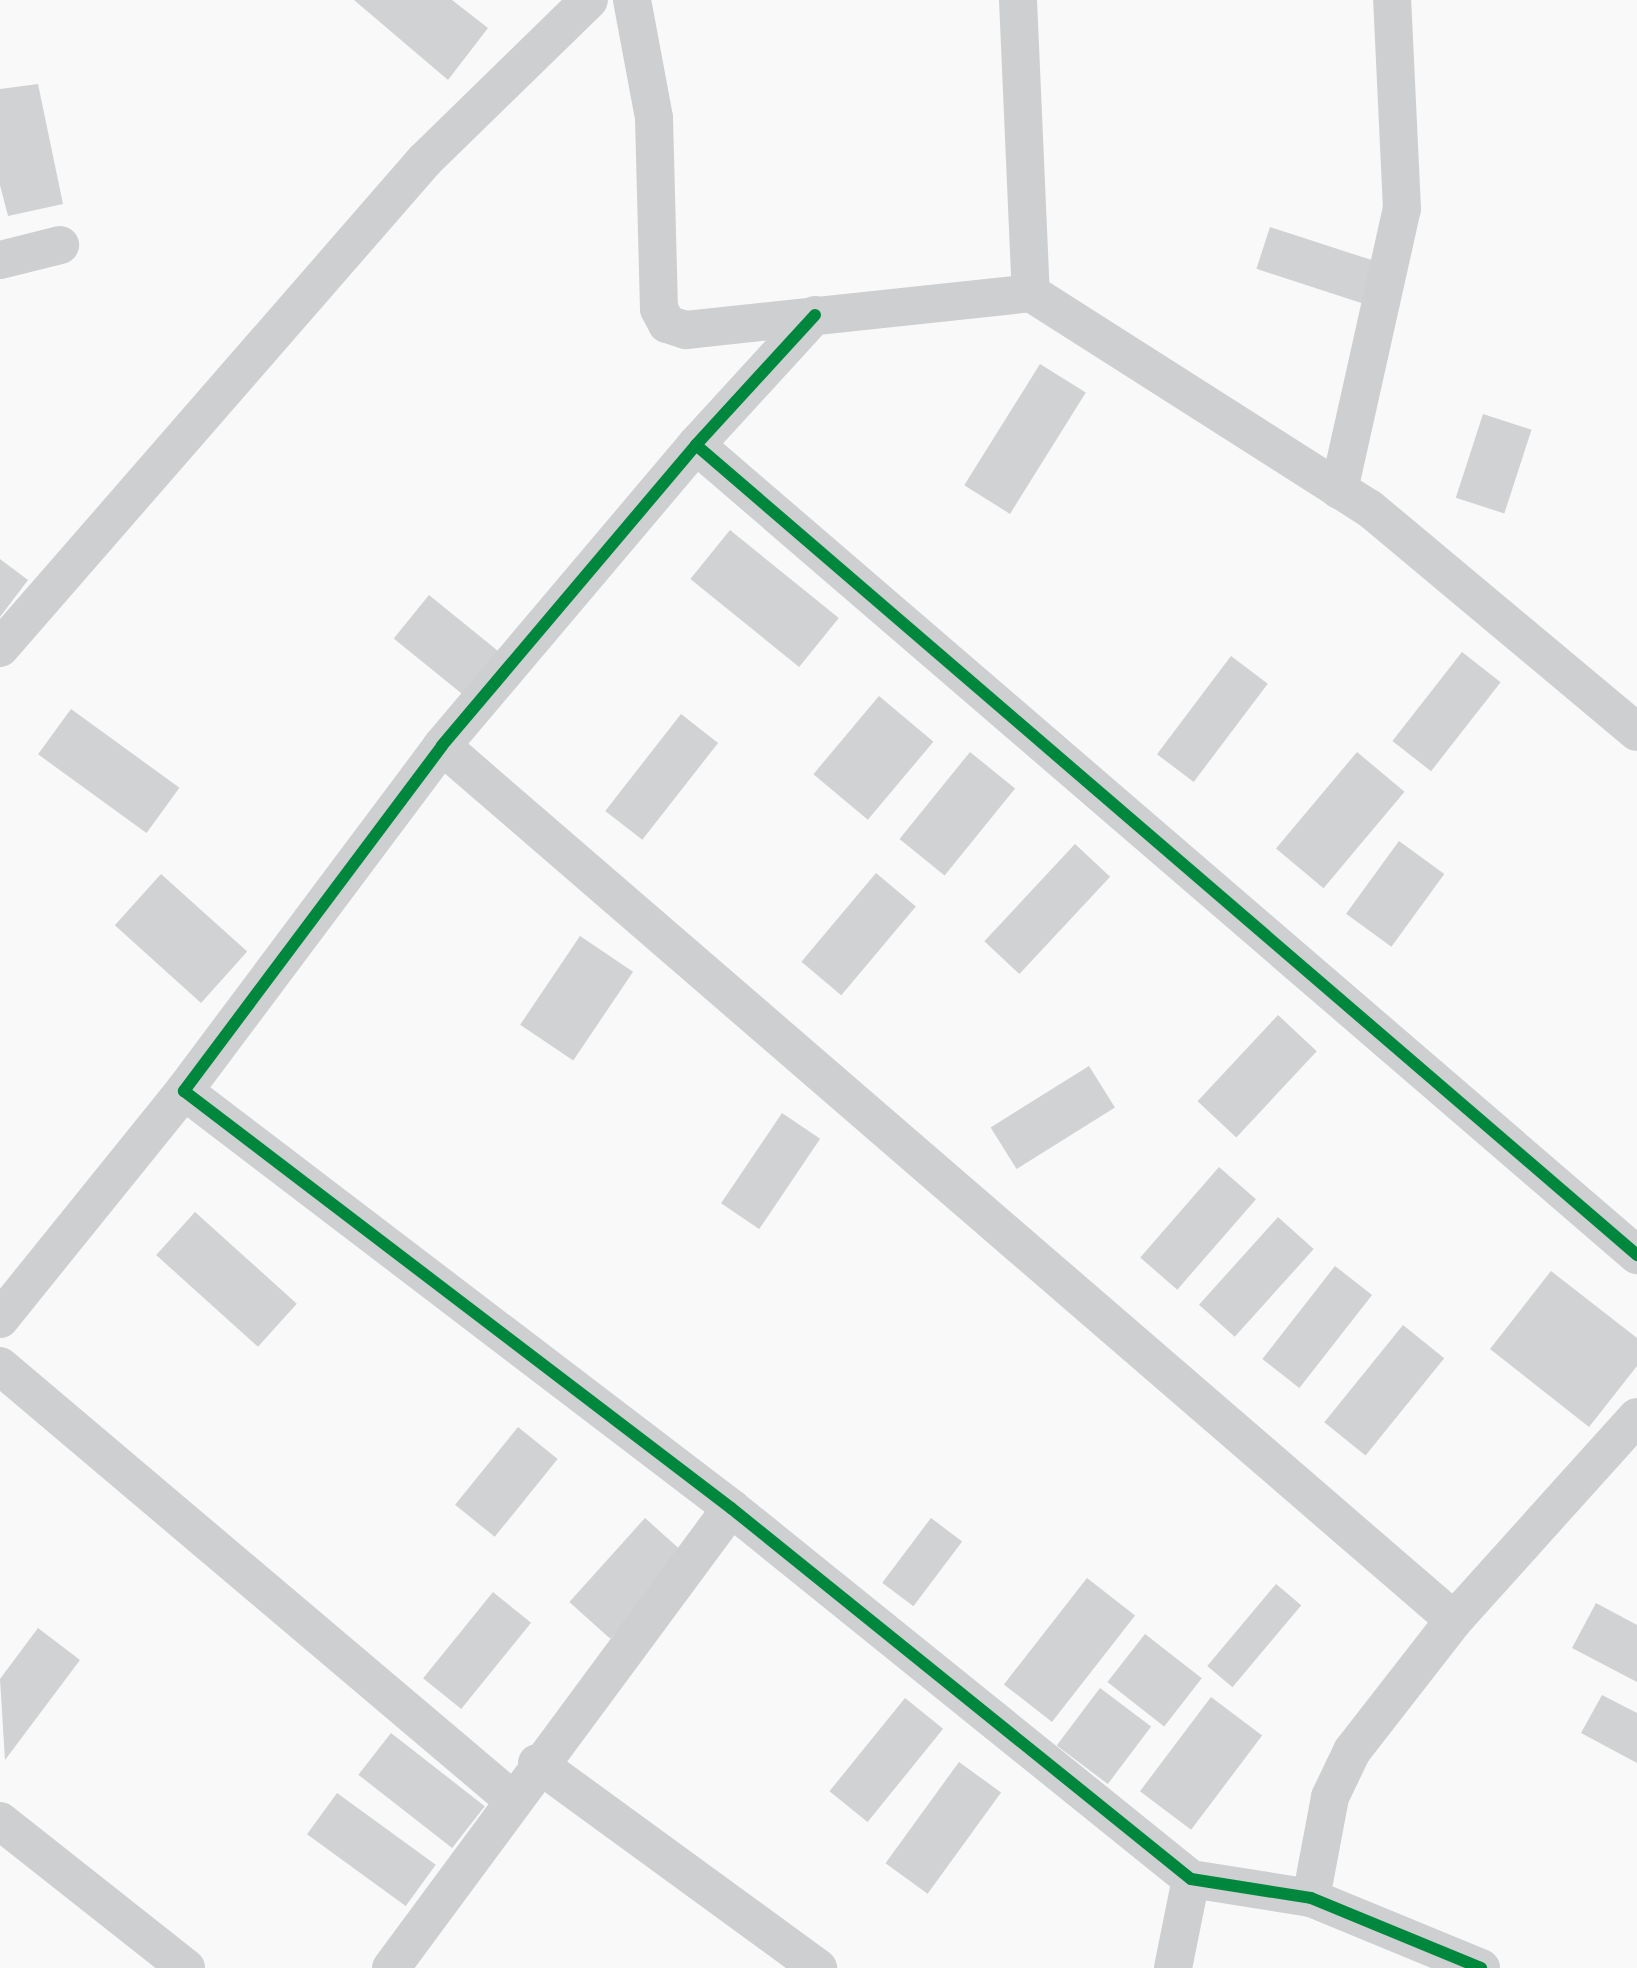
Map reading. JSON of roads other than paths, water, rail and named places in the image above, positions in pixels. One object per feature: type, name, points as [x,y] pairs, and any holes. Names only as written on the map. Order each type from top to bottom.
[{"type":"street","points":[[0,648],[426,160],[589,0]]},
{"type":"street","points":[[632,0],[654,118],[658,309],[667,324],[686,330],[1031,293],[1369,508],[1637,732]]},
{"type":"street","points":[[1018,0],[1031,293]]},
{"type":"street","points":[[1339,490],[1402,209],[1392,0]]},
{"type":"street","points":[[0,260],[60,245]]},
{"type":"street","points":[[0,1320],[184,1091],[442,746],[696,445],[814,315]]},
{"type":"street","points":[[696,445],[1637,1255]]},
{"type":"street","points":[[442,746],[1454,1620]]},
{"type":"street","points":[[184,1091],[732,1508],[1191,1879],[1311,1898],[1481,1968]]},
{"type":"street","points":[[0,1366],[514,1801]]},
{"type":"street","points":[[1311,1898],[1330,1797],[1352,1751],[1454,1620],[1637,1417]]},
{"type":"street","points":[[391,1968],[514,1801],[536,1763],[732,1508]]},
{"type":"street","points":[[536,1763],[818,1968]]},
{"type":"street","points":[[0,1821],[186,1968]]},
{"type":"street","points":[[1173,1968],[1191,1879]]}]
